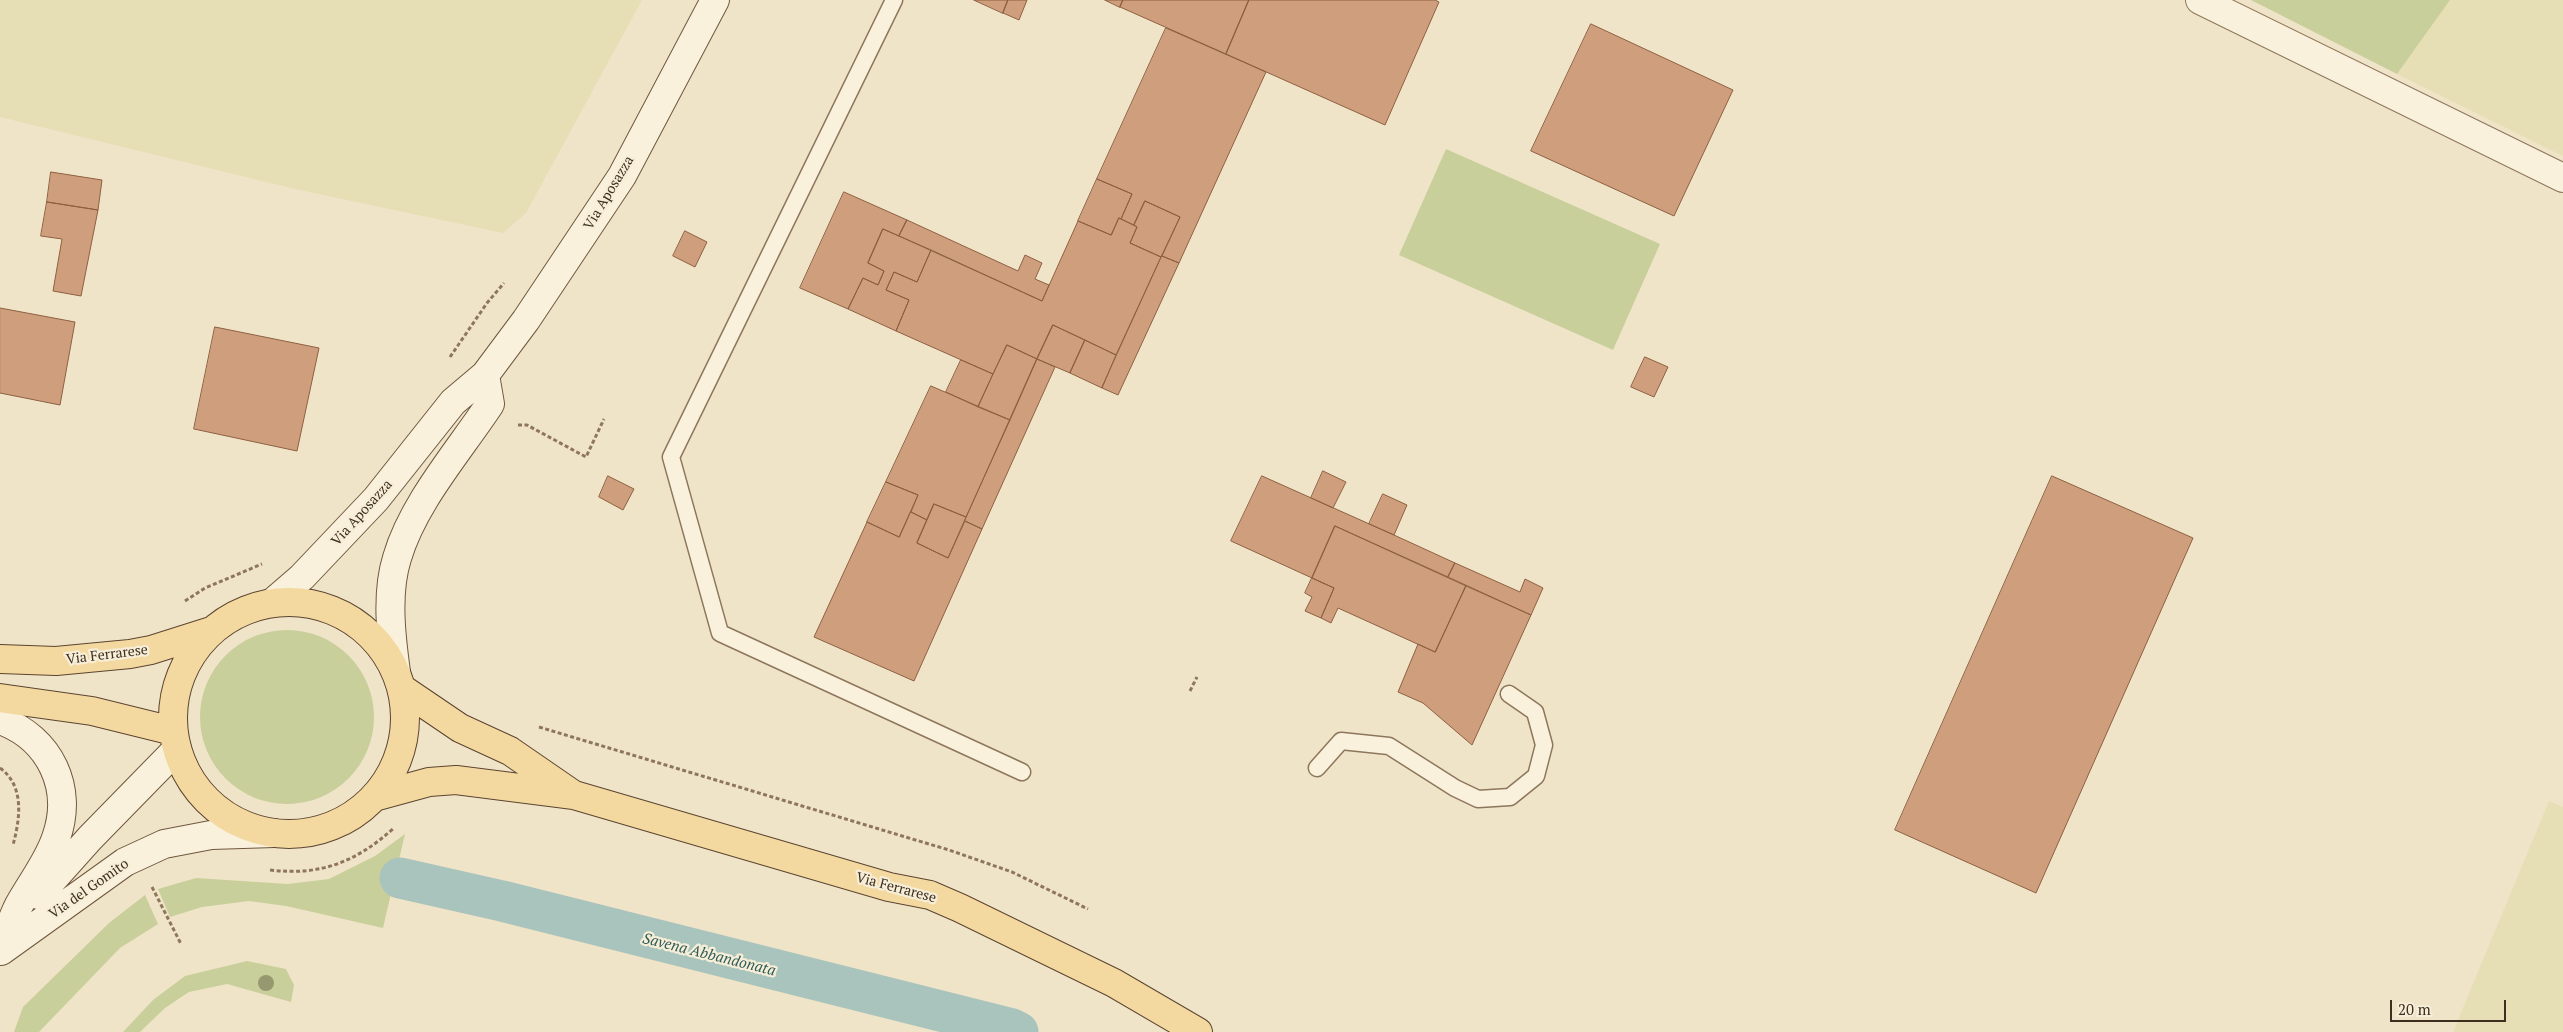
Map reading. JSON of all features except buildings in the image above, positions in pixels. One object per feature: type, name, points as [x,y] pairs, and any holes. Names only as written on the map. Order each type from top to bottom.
[{"type":"main road","points":[[273,602],[303,602],[326,607],[347,617],[364,629],[380,645],[399,680],[405,715],[404,736],[395,763],[374,797],[362,808],[336,824],[299,833],[274,833],[236,822],[214,807],[199,792],[188,775],[175,740],[174,698],[180,675],[191,654],[211,631],[237,613],[252,606],[273,602]]},
{"type":"main road","name":"Via Ferrarese","points":[[0,659],[56,661],[130,654],[151,650],[211,631]]},
{"type":"main road","points":[[399,680],[460,728],[510,751],[574,795]]},
{"type":"main road","points":[[0,698],[92,711],[175,740]]},
{"type":"main road","points":[[374,797],[428,782],[456,780],[574,795]]},
{"type":"main road","name":"Via Ferrarese","points":[[574,795],[889,887],[930,895],[1114,983],[1198,1032]]},
{"type":"street","name":"Via Aposazza","points":[[273,602],[346,532],[376,500],[454,402],[485,375],[526,320],[622,176],[715,0]]},
{"type":"street","points":[[2200,0],[2563,178]]},
{"type":"street","points":[[399,680],[391,607],[396,559],[414,517],[490,404],[485,375]]},
{"type":"street","points":[[0,720],[31,736],[49,755],[54,767],[61,805],[56,837],[18,908],[0,952]]},
{"type":"street","name":"Via del Gomito","points":[[0,952],[32,904],[175,740]]},
{"type":"street","name":"Via del Gomito","points":[[0,952],[125,862],[164,844],[211,834],[274,833]]},
{"type":"lane","points":[[894,0],[671,457],[720,633],[1022,772]]},
{"type":"lane","points":[[1316,768],[1342,741],[1389,746],[1455,788],[1478,800],[1510,797],[1536,776],[1544,745],[1535,712],[1509,694]]},
{"type":"path","points":[[515,425],[527,425],[586,457],[604,419]]},
{"type":"path","points":[[179,605],[205,588],[264,563]]},
{"type":"path","points":[[1190,691],[1197,676]]},
{"type":"path","points":[[530,724],[949,850],[1012,872],[1088,909]]},
{"type":"path","points":[[0,768],[12,782],[18,796],[19,822],[11,850]]},
{"type":"path","points":[[264,869],[299,872],[328,867],[363,852],[398,825]]},
{"type":"path","points":[[151,880],[152,890],[181,944]]},
{"type":"shaded area","points":[[0,0],[642,0],[526,213],[503,233],[295,189],[0,117]]},
{"type":"shaded area","points":[[2450,0],[2563,0],[2563,156],[2397,74]]},
{"type":"shaded area","points":[[2549,801],[2563,807],[2563,1032],[2453,1032]]},
{"type":"green space","points":[[2251,0],[2450,0],[2397,74]]},
{"type":"green space","points":[[1446,149],[1660,244],[1613,350],[1399,255]]},
{"type":"green space","points":[[278,630],[296,630],[328,640],[354,662],[364,676],[370,692],[374,726],[364,758],[342,784],[328,794],[312,800],[296,804],[278,804],[246,794],[220,772],[210,758],[204,742],[200,726],[200,708],[210,676],[232,650],[246,640],[262,634]]},
{"type":"green space","points":[[405,834],[383,928],[286,906],[249,901],[202,907],[170,917],[158,889],[196,878],[288,884],[329,879],[375,856]]},
{"type":"green space","points":[[145,895],[158,924],[120,948],[39,1032],[14,1032],[23,1007],[109,923]]},
{"type":"green space","points":[[247,961],[286,969],[294,985],[291,1002],[227,984],[189,992],[165,1008],[140,1032],[123,1032],[153,1000],[185,976]]},
{"type":"waterway","name":"Savena Abbandonata","points":[[400,878],[502,901],[1018,1032]]}]
